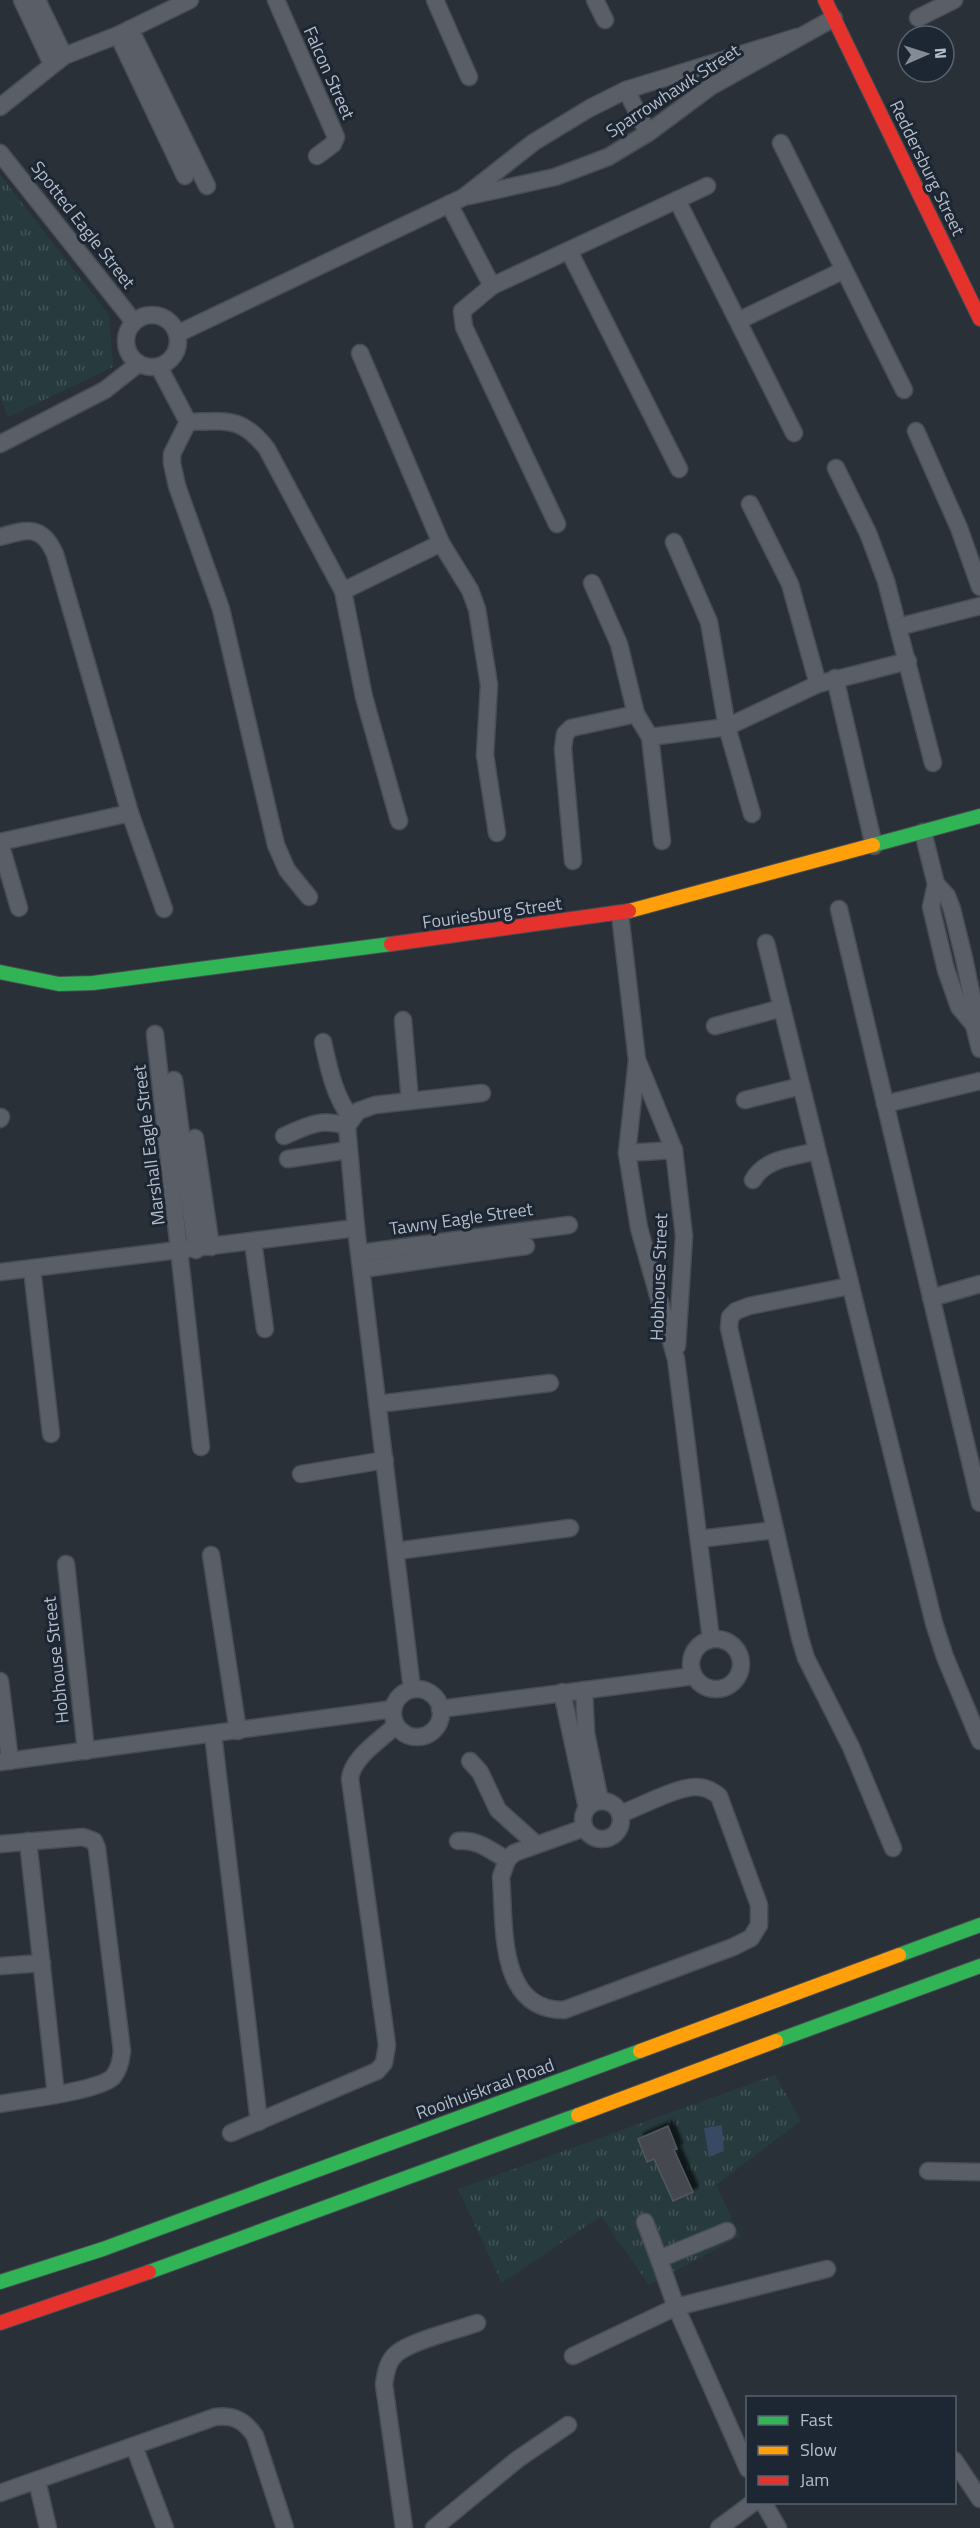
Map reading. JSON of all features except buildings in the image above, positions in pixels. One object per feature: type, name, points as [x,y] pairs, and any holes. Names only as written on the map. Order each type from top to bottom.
[{"type":"main road","name":"Reddersburg Street","points":[[825,0],[980,318]]},
{"type":"main road","name":"Fouriesburg Street","points":[[0,972],[59,984],[107,981],[620,914],[980,816]]},
{"type":"main road","name":"Rooihuiskraal Road","points":[[0,2282],[103,2249],[980,1925]]},
{"type":"main road","points":[[0,2323],[218,2248],[980,1965]]},
{"type":"street","points":[[22,0],[58,60]]},
{"type":"street","points":[[37,0],[58,60]]},
{"type":"street","points":[[0,107],[58,60],[124,32],[190,0]]},
{"type":"street","name":"Falcon Street","points":[[276,0],[336,136],[333,144],[317,156]]},
{"type":"street","points":[[435,0],[469,77]]},
{"type":"street","points":[[595,0],[605,20]]},
{"type":"street","points":[[918,18],[954,0]]},
{"type":"street","name":"Sparrowhawk Street","points":[[456,200],[555,177],[608,157],[648,133],[710,87],[834,18]]},
{"type":"street","points":[[124,32],[185,176]]},
{"type":"street","points":[[124,32],[207,186]]},
{"type":"street","name":"Sparrowhawk Street","points":[[177,334],[456,200],[534,142],[590,108],[626,90],[797,37]]},
{"type":"street","points":[[626,90],[648,133]]},
{"type":"street","points":[[781,143],[904,390]]},
{"type":"street","name":"Spotted Eagle Street","points":[[0,153],[134,322]]},
{"type":"street","points":[[557,524],[462,320],[464,308],[492,286],[707,186]]},
{"type":"street","points":[[456,200],[492,286]]},
{"type":"street","points":[[677,200],[794,433]]},
{"type":"street","points":[[568,250],[679,469]]},
{"type":"street","points":[[738,321],[844,270]]},
{"type":"street","points":[[150,315],[160,316],[169,321],[177,334],[176,351],[167,363],[159,367],[147,367],[138,364],[128,352],[126,343],[129,328],[134,322],[150,315]]},
{"type":"street","points":[[360,353],[441,543],[470,590],[477,609],[489,685],[485,755],[497,833]]},
{"type":"street","points":[[0,444],[105,390],[138,364]]},
{"type":"street","points":[[159,367],[188,422]]},
{"type":"street","points":[[188,422],[234,421],[256,435],[267,449],[343,591],[364,697],[399,821]]},
{"type":"street","points":[[188,422],[172,454],[176,480],[221,609],[276,845],[287,870],[309,897]]},
{"type":"street","points":[[916,431],[959,528],[980,587]]},
{"type":"street","points":[[836,468],[877,556],[908,661],[933,763]]},
{"type":"street","points":[[750,504],[790,584],[818,684]]},
{"type":"street","points":[[0,537],[29,530],[43,535],[52,548],[61,571],[130,813],[164,909]]},
{"type":"street","points":[[674,542],[705,610],[727,727],[752,814]]},
{"type":"street","points":[[343,591],[441,543]]},
{"type":"street","points":[[592,583],[620,644],[636,714],[650,737],[662,841]]},
{"type":"street","points":[[898,627],[980,606]]},
{"type":"street","points":[[650,737],[727,727],[818,684],[908,661]]},
{"type":"street","points":[[835,678],[874,846]]},
{"type":"street","points":[[573,861],[563,749],[565,734],[567,730],[579,725],[636,714]]},
{"type":"street","points":[[20,908],[0,842],[130,813]]},
{"type":"street","points":[[923,832],[936,884],[949,900],[959,937],[980,1049]]},
{"type":"street","points":[[936,884],[931,907],[939,942],[971,1003]]},
{"type":"street","points":[[839,909],[980,1503]]},
{"type":"street","name":"Hobhouse Street","points":[[620,914],[637,1060],[627,1154],[639,1228],[676,1359],[711,1639]]},
{"type":"street","points":[[939,942],[959,937]]},
{"type":"street","points":[[766,943],[934,1623],[945,1658],[980,1741]]},
{"type":"street","points":[[715,1026],[782,1008]]},
{"type":"street","points":[[403,1020],[410,1101]]},
{"type":"street","name":"Marshall Eagle Street","points":[[155,1034],[196,1249]]},
{"type":"street","points":[[323,1042],[334,1087],[349,1122],[348,1150],[356,1228],[412,1689]]},
{"type":"street","name":"Hobhouse Street","points":[[637,1060],[674,1150],[684,1236],[676,1359]]},
{"type":"street","name":"Marshall Eagle Street","points":[[174,1080],[196,1249]]},
{"type":"street","points":[[885,1104],[980,1082]]},
{"type":"street","points":[[745,1100],[801,1086]]},
{"type":"street","points":[[349,1122],[357,1111],[375,1105],[482,1093]]},
{"type":"street","points":[[284,1136],[314,1122],[349,1122]]},
{"type":"street","name":"Marshall Eagle Street","points":[[195,1138],[201,1447]]},
{"type":"street","points":[[288,1159],[348,1150]]},
{"type":"street","points":[[627,1154],[674,1150]]},
{"type":"street","points":[[753,1180],[768,1163],[817,1151]]},
{"type":"street","name":"Tawny Eagle Street","points":[[361,1261],[568,1225]]},
{"type":"street","points":[[0,1272],[356,1228]]},
{"type":"street","points":[[253,1242],[265,1329]]},
{"type":"street","name":"Tawny Eagle Street","points":[[361,1261],[526,1246]]},
{"type":"street","points":[[32,1269],[51,1434]]},
{"type":"street","points":[[931,1298],[980,1284]]},
{"type":"street","points":[[850,1286],[749,1306],[736,1311],[730,1317],[729,1328],[806,1658],[851,1747],[893,1848]]},
{"type":"street","points":[[378,1404],[550,1383]]},
{"type":"street","points":[[301,1474],[385,1460]]},
{"type":"street","points":[[396,1551],[570,1528]]},
{"type":"street","points":[[699,1539],[775,1530]]},
{"type":"street","points":[[211,1555],[238,1731]]},
{"type":"street","name":"Hobhouse Street","points":[[66,1564],[86,1751]]},
{"type":"street","points":[[711,1639],[729,1642],[741,1657],[739,1675],[733,1683],[717,1689],[700,1684],[694,1676],[693,1656],[703,1643],[711,1639]]},
{"type":"street","points":[[440,1708],[694,1676]]},
{"type":"street","points":[[0,1682],[5,1762],[238,1731],[394,1717]]},
{"type":"street","points":[[231,2133],[377,2071],[384,2063],[387,2045],[351,1779],[352,1769],[394,1717],[399,1696],[412,1689],[427,1691],[438,1701],[440,1708],[437,1725],[425,1736],[408,1736],[394,1717]]},
{"type":"street","points":[[585,1690],[586,1732],[593,1804],[584,1814],[584,1827],[594,1838],[609,1838],[619,1829],[620,1814],[615,1805],[593,1804]]},
{"type":"street","points":[[562,1692],[593,1804]]},
{"type":"street","points":[[213,1734],[258,2122]]},
{"type":"street","points":[[470,1761],[480,1772],[498,1810],[536,1844]]},
{"type":"street","points":[[584,1827],[514,1852],[507,1860],[501,1878],[507,1962],[518,1986],[529,2000],[549,2010],[564,2010],[733,1947],[752,1938],[759,1925],[759,1905],[719,1796],[707,1789],[685,1788],[620,1814]]},
{"type":"street","points":[[0,1844],[83,1837],[94,1841],[121,2039],[121,2061],[113,2077],[99,2085],[0,2104]]},
{"type":"street","points":[[458,1841],[472,1840],[507,1860]]},
{"type":"street","points":[[28,1841],[56,2095]]},
{"type":"street","points":[[0,1966],[42,1963]]},
{"type":"street","points":[[928,2171],[980,2172]]},
{"type":"street","points":[[645,2222],[676,2307],[746,2467]]},
{"type":"street","points":[[659,2259],[728,2231]]},
{"type":"street","points":[[573,2356],[676,2307],[827,2270]]},
{"type":"street","points":[[404,2528],[384,2384],[387,2367],[396,2353],[411,2345],[477,2323]]},
{"type":"street","points":[[0,2493],[214,2417],[227,2416],[239,2419],[255,2436],[285,2528]]},
{"type":"street","points":[[434,2528],[518,2459],[568,2425]]},
{"type":"street","points":[[134,2446],[165,2528]]},
{"type":"street","points":[[956,2463],[980,2499]]},
{"type":"street","points":[[37,2481],[48,2528]]},
{"type":"street","points":[[719,2528],[751,2504]]},
{"type":"street","points":[[764,2504],[778,2528]]},
{"type":"green space","points":[[0,175],[109,315],[113,367],[8,417],[0,397]]},
{"type":"green space","points":[[775,2075],[801,2121],[716,2185],[740,2236],[649,2285],[601,2216],[502,2283],[458,2189]]},
{"type":"water","points":[[722,2125],[724,2151],[709,2157],[704,2128]]},
{"type":"traffic: fast","points":[[873,845],[980,816]]},
{"type":"traffic: fast","points":[[0,972],[59,984],[93,983],[391,944]]},
{"type":"traffic: fast","points":[[899,1955],[980,1925]]},
{"type":"traffic: fast","points":[[776,2041],[980,1966]]},
{"type":"traffic: fast","points":[[0,2282],[103,2249],[640,2051]]},
{"type":"traffic: fast","points":[[149,2272],[578,2115]]},
{"type":"traffic: slow","points":[[629,911],[873,845]]},
{"type":"traffic: slow","points":[[640,2051],[899,1955]]},
{"type":"traffic: slow","points":[[578,2115],[776,2041]]},
{"type":"traffic: jam","points":[[825,0],[980,319]]},
{"type":"traffic: jam","points":[[391,944],[629,911]]},
{"type":"traffic: jam","points":[[0,2323],[149,2272]]}]
